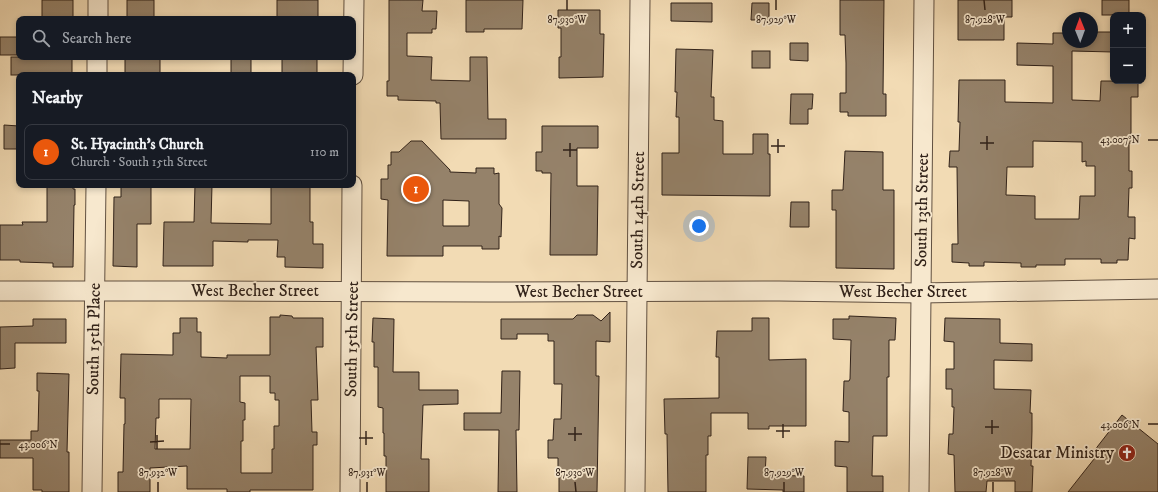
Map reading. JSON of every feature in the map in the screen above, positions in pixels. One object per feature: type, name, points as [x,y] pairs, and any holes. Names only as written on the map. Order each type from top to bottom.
[{"type":"street","points":[[98,0],[98,16]]},
{"type":"street","points":[[354,0],[354,16]]},
{"type":"street","name":"South 14th Street","points":[[635,492],[640,0]]},
{"type":"street","name":"South 13th Street","points":[[919,492],[924,0]]},
{"type":"street","points":[[97,60],[97,72]]},
{"type":"street","points":[[353,60],[353,72]]},
{"type":"street","name":"South 15th Place","points":[[92,492],[96,188]]},
{"type":"street","name":"South 15th Street","points":[[350,492],[352,188]]},
{"type":"street","name":"West Becher Street","points":[[0,291],[778,291],[921,294],[1158,289]]},
{"type":"building","points":[[42,0],[73,0],[73,16],[42,16]]},
{"type":"building","points":[[127,0],[154,0],[154,16],[127,16]]},
{"type":"building","points":[[277,0],[318,0],[318,16],[277,16]]},
{"type":"building","points":[[389,0],[423,0],[422,11],[437,11],[436,29],[432,29],[432,33],[407,33],[407,56],[432,57],[431,80],[470,81],[470,57],[487,57],[488,119],[506,119],[506,139],[441,139],[440,103],[436,103],[436,101],[398,100],[398,96],[387,96],[387,81],[389,81]]},
{"type":"building","points":[[466,0],[523,0],[522,29],[484,29],[484,32],[466,32]]},
{"type":"building","points":[[840,0],[884,0],[883,94],[886,94],[886,116],[848,116],[848,112],[840,112],[840,93],[846,93],[846,63],[845,35],[840,35]]},
{"type":"building","points":[[958,0],[1012,0],[1012,17],[1004,17],[1004,40],[958,40]]},
{"type":"building","points":[[1102,0],[1129,0],[1129,12],[1110,12],[1110,15],[1102,15]]},
{"type":"building","points":[[671,3],[712,3],[712,22],[671,21]]},
{"type":"building","points":[[752,3],[769,3],[769,20],[751,20]]},
{"type":"building","points":[[558,10],[600,10],[600,34],[604,34],[603,77],[559,78],[561,28],[558,28]]},
{"type":"building","points":[[1098,32],[1110,32],[1110,52],[1072,51],[1072,100],[1100,101],[1101,81],[1110,81],[1110,84],[1138,84],[1138,97],[1131,97],[1131,143],[1129,143],[1129,171],[1132,171],[1132,188],[1129,188],[1128,217],[1135,217],[1135,239],[1129,238],[1128,260],[1117,260],[1117,263],[1101,263],[1101,259],[1065,259],[1065,265],[1036,265],[1036,267],[1021,267],[1021,263],[984,262],[984,266],[969,266],[969,263],[952,262],[952,244],[958,244],[957,167],[949,167],[950,151],[959,151],[959,80],[1005,80],[1005,102],[1053,103],[1053,66],[1017,65],[1017,43],[1053,44],[1053,33],[1062,33],[1062,48],[1098,48]],"holes":[[[1033,141],[1082,142],[1082,162],[1086,161],[1086,166],[1095,166],[1095,196],[1080,196],[1079,219],[1035,219],[1035,196],[1006,195],[1007,167],[1033,167]]]},
{"type":"building","points":[[0,37],[16,37],[16,55],[0,55]]},
{"type":"building","points":[[790,43],[808,43],[808,61],[790,60]]},
{"type":"building","points":[[676,49],[713,50],[711,97],[714,97],[714,120],[723,121],[723,154],[753,154],[753,134],[768,134],[768,154],[770,154],[770,196],[662,195],[662,153],[679,153],[679,117],[676,117],[677,92],[675,92]]},
{"type":"building","points":[[752,51],[770,51],[770,68],[752,68]]},
{"type":"building","points":[[11,57],[16,57],[16,60],[72,60],[72,72],[16,72],[16,75],[11,75]]},
{"type":"building","points":[[125,60],[160,60],[160,72],[125,72]]},
{"type":"building","points":[[231,60],[251,60],[251,72],[231,72]]},
{"type":"building","points":[[282,60],[317,60],[317,72],[282,72]]},
{"type":"building","points":[[791,94],[813,94],[812,109],[808,109],[808,124],[790,124]]},
{"type":"building","points":[[4,125],[16,126],[16,149],[4,149]]},
{"type":"building","points":[[542,126],[598,126],[598,148],[577,148],[577,186],[598,186],[597,255],[550,255],[551,173],[536,171],[536,152],[542,152]]},
{"type":"building","points":[[411,141],[422,141],[450,170],[450,172],[476,173],[476,168],[494,168],[494,174],[499,173],[499,204],[502,208],[499,249],[482,249],[482,246],[443,246],[443,256],[387,256],[388,200],[381,199],[381,179],[388,179],[388,165],[391,165],[391,152],[399,152]],"holes":[[[443,200],[469,201],[469,226],[443,226]]]},
{"type":"building","points":[[845,151],[883,152],[883,190],[894,190],[894,269],[836,268],[836,210],[832,210],[832,190],[843,190]]},
{"type":"building","points":[[47,188],[75,189],[73,267],[53,267],[53,263],[0,260],[0,225],[23,225],[22,222],[47,222]]},
{"type":"building","points":[[121,188],[151,188],[151,224],[137,224],[137,267],[113,266],[114,197],[121,197]]},
{"type":"building","points":[[195,188],[212,188],[211,223],[271,224],[271,188],[310,188],[310,222],[313,222],[313,244],[323,244],[323,268],[285,267],[285,257],[277,257],[278,240],[248,240],[248,242],[213,241],[213,266],[163,266],[164,222],[194,222]]},
{"type":"building","points":[[791,202],[809,202],[809,227],[790,227]]},
{"type":"building","points":[[610,312],[610,342],[596,341],[596,376],[599,376],[597,492],[559,492],[558,458],[548,458],[548,440],[553,440],[554,419],[561,419],[562,384],[554,384],[554,341],[548,341],[548,334],[517,334],[517,339],[501,339],[501,319],[573,319],[577,315],[593,315],[601,321]]},
{"type":"building","points":[[280,315],[292,316],[293,318],[323,318],[323,347],[316,347],[318,400],[311,400],[312,432],[317,432],[317,445],[313,445],[313,490],[250,490],[250,492],[227,492],[227,489],[187,489],[187,466],[150,468],[150,492],[118,492],[118,472],[123,472],[125,424],[125,398],[120,398],[121,354],[173,355],[173,333],[180,333],[180,318],[197,318],[197,332],[201,332],[201,357],[227,358],[227,355],[270,355],[270,317],[280,317]],"holes":[[[240,376],[270,376],[270,393],[275,393],[275,400],[279,400],[279,426],[274,426],[272,473],[241,473],[241,441],[243,441],[245,403],[240,402]],[[159,399],[191,399],[190,449],[155,449],[156,418],[159,418]]]},
{"type":"building","points":[[849,316],[896,318],[895,340],[889,340],[889,377],[887,377],[887,436],[873,436],[872,476],[883,476],[883,492],[847,492],[847,467],[835,466],[835,441],[849,442],[849,412],[843,411],[844,381],[849,381],[850,379],[851,340],[833,339],[833,319],[849,319]]},
{"type":"building","points":[[373,318],[394,319],[393,372],[419,372],[419,390],[458,390],[458,404],[423,405],[421,459],[429,459],[429,492],[386,492],[386,456],[384,456],[383,408],[378,407],[378,367],[374,367],[374,342],[372,342]]},
{"type":"building","points":[[752,318],[769,318],[769,360],[806,359],[806,426],[769,426],[769,429],[748,429],[748,413],[711,413],[711,436],[708,436],[708,455],[706,455],[706,492],[668,492],[667,434],[665,434],[664,399],[719,398],[719,357],[716,357],[717,331],[752,331]]},
{"type":"building","points":[[945,318],[1000,319],[1000,343],[1032,344],[1032,361],[994,360],[994,389],[1031,390],[1031,466],[1033,466],[1032,492],[1015,492],[1015,481],[987,481],[986,492],[955,492],[954,455],[948,454],[949,434],[953,434],[954,407],[952,407],[952,389],[946,389],[946,369],[954,369],[954,342],[944,341]]},
{"type":"building","points":[[33,319],[66,319],[66,343],[15,343],[15,368],[0,369],[0,327],[33,326]]},
{"type":"building","points":[[502,371],[520,371],[519,430],[516,430],[517,492],[498,492],[499,430],[464,430],[464,413],[501,413]]},
{"type":"building","points":[[37,373],[69,374],[67,452],[69,452],[69,492],[42,492],[42,490],[33,490],[33,458],[0,458],[0,440],[31,440],[31,431],[38,431],[39,391],[37,391]]},
{"type":"building","name":"Desatar Ministry","points":[[1122,415],[1158,444],[1158,492],[1068,492],[1098,454],[1094,451]]},
{"type":"building","points":[[748,457],[766,457],[765,475],[804,476],[804,492],[747,489]]},
{"type":"place","name":"St. Hyacinth's Church","points":[[416,189]]},
{"type":"place","name":"Desatar Ministry","points":[[1127,453]]}]
